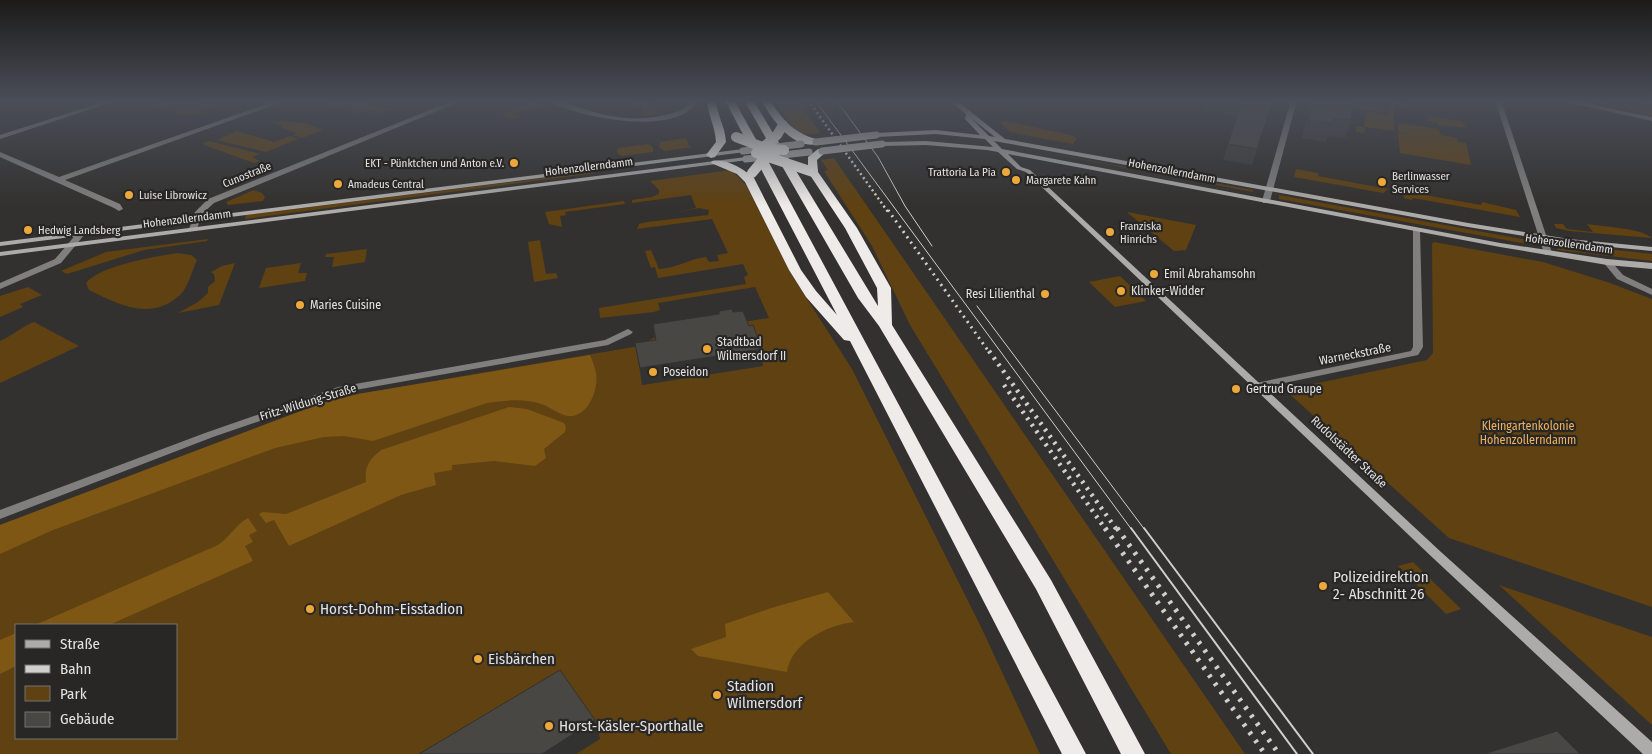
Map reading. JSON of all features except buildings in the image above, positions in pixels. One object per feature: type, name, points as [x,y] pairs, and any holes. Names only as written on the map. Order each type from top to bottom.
[{"type":"highway","points":[[720,135],[721,145],[714,159],[751,177],[796,270],[810,294],[865,356]]},
{"type":"highway","points":[[733,135],[763,152],[813,172]]},
{"type":"highway","points":[[749,135],[1074,754]]},
{"type":"highway","points":[[769,135],[865,298],[884,325],[1044,585],[1133,754]]},
{"type":"highway","points":[[751,177],[763,152],[775,135]]},
{"type":"highway","points":[[795,135],[819,146],[812,159],[813,172],[851,228],[884,288],[884,325]]},
{"type":"highway","points":[[784,150],[801,144]]},
{"type":"highway","points":[[744,155],[784,150],[809,152]]},
{"type":"main road","name":"Hohenzollerndamm","points":[[763,152],[809,152],[819,146],[875,135]]},
{"type":"main road","name":"Hohenzollerndamm","points":[[967,135],[1542,237],[1652,249]]},
{"type":"main road","name":"Rudolstädter Straße","points":[[997,135],[1029,167],[1028,171]]},
{"type":"main road","name":"Rudolstädter Straße","points":[[985,137],[1019,168],[1028,171],[1256,386],[1652,752]]},
{"type":"main road","name":"Hohenzollerndamm","points":[[763,152],[801,144],[819,146],[943,144],[998,150],[1548,254],[1652,266]]},
{"type":"main road","name":"Hohenzollerndamm","points":[[0,254],[744,155]]},
{"type":"main road","name":"Hohenzollerndamm","points":[[0,244],[197,219],[714,159]]},
{"type":"street","points":[[58,180],[185,135]]},
{"type":"street","name":"Cunostraße","points":[[193,229],[200,212],[211,201],[374,135]]},
{"type":"street","points":[[1266,201],[1284,135]]},
{"type":"street","points":[[1509,135],[1548,254]]},
{"type":"street","points":[[0,154],[117,206],[119,209]]},
{"type":"street","name":"Warneckstraße","points":[[1256,386],[1415,354],[1418,347],[1416,230]]},
{"type":"street","points":[[0,286],[58,261],[81,234]]},
{"type":"street","points":[[1607,262],[1620,277],[1652,292]]},
{"type":"street","name":"Fritz-Wildung-Straße","points":[[0,515],[200,438],[342,389],[608,342],[628,332]]},
{"type":"green space","points":[[228,135],[251,135],[274,142],[290,136],[298,139],[266,152],[217,140]]},
{"type":"green space","points":[[294,135],[309,135],[302,138]]},
{"type":"green space","points":[[1025,135],[1070,135],[1077,138],[1073,144]]},
{"type":"green space","points":[[1398,135],[1442,135],[1457,138],[1458,142],[1466,143],[1471,165],[1400,153]]},
{"type":"green space","points":[[686,138],[689,146],[694,147],[664,151],[659,147],[660,142]]},
{"type":"green space","points":[[209,141],[260,154],[252,157],[260,161],[254,163],[202,144]]},
{"type":"green space","points":[[649,144],[653,148],[653,152],[622,156],[617,153],[618,148]]},
{"type":"green space","points":[[1036,151],[1253,190],[1253,192]]},
{"type":"green space","points":[[834,158],[1245,754],[1171,754],[910,325],[872,246],[824,171],[828,170],[821,160]]},
{"type":"green space","points":[[1296,169],[1318,173],[1318,176],[1388,189],[1383,193],[1294,177]]},
{"type":"green space","points":[[731,170],[746,185],[791,274],[852,369],[982,629],[1040,754],[0,754],[0,525],[322,403],[358,394],[639,346],[659,335],[769,318],[755,287],[658,303],[660,310],[654,312],[600,318],[599,308],[746,284],[744,277],[748,275],[743,264],[658,278],[655,267],[651,268],[645,251],[651,250],[659,269],[706,257],[709,262],[719,261],[717,255],[728,253],[712,219],[637,229],[639,224],[647,222],[708,215],[709,210],[699,208],[673,213],[696,208],[691,195],[632,203],[632,200],[659,194],[659,190],[650,181]]},
{"type":"green space","points":[[595,173],[245,219],[246,215]]},
{"type":"green space","points":[[254,190],[262,193],[265,197],[263,201],[228,205],[226,202]]},
{"type":"green space","points":[[1408,192],[1481,205],[1482,202],[1516,210],[1520,217],[1404,198],[1403,194],[1407,195]]},
{"type":"green space","points":[[1279,195],[1533,241],[1533,245],[1279,199]]},
{"type":"green space","points":[[624,201],[625,204],[565,212],[566,215],[560,216],[562,227],[549,224],[545,212]]},
{"type":"green space","points":[[1127,212],[1196,225],[1186,250],[1174,251]]},
{"type":"green space","points":[[1554,224],[1563,224],[1567,229],[1593,232],[1587,224],[1622,228],[1640,232],[1652,238],[1569,231],[1556,228]]},
{"type":"green space","points":[[208,239],[207,241],[144,250],[67,274],[61,271],[106,252]]},
{"type":"green space","points":[[540,240],[546,274],[556,273],[558,278],[534,282],[528,242]]},
{"type":"green space","name":"Kleingartenkolonie Hohenzollerndamm","points":[[1434,242],[1543,262],[1610,283],[1652,299],[1652,607],[1449,538],[1285,390],[1427,360],[1433,353],[1432,244]]},
{"type":"green space","points":[[1563,244],[1652,254],[1652,261],[1558,250],[1556,246]]},
{"type":"green space","points":[[367,249],[365,262],[332,267],[334,257],[325,257],[326,254]]},
{"type":"green space","points":[[177,253],[191,255],[197,260],[183,292],[169,303],[157,308],[134,308],[123,305],[89,290],[86,283],[103,271],[115,267]]},
{"type":"green space","points":[[235,263],[219,305],[178,313],[198,302],[208,293],[208,287],[215,281],[214,274],[211,272],[222,266]]},
{"type":"green space","points":[[301,263],[298,273],[307,273],[305,281],[259,288],[266,268]]},
{"type":"green space","points":[[1120,276],[1146,301],[1115,307],[1089,282]]},
{"type":"green space","points":[[28,287],[42,295],[20,304],[23,307],[0,317],[0,296]]},
{"type":"green space","points":[[34,322],[79,346],[0,383],[0,341]]},
{"type":"green space","points":[[1413,562],[1461,609],[1446,614],[1398,566]]},
{"type":"green space","points":[[1499,585],[1652,637],[1652,725]]},
{"type":"shaded area","points":[[590,355],[596,373],[596,387],[591,401],[581,412],[575,415],[568,416],[530,401],[501,401],[487,403],[373,441],[344,436],[324,437],[275,448],[53,530],[0,554],[0,525],[322,403],[358,394]]},
{"type":"shaded area","points":[[509,407],[527,409],[564,423],[566,427],[565,432],[544,449],[546,458],[535,466],[494,461],[452,465],[452,470],[434,473],[436,485],[401,495],[289,546],[274,520],[266,523],[259,514],[263,512],[286,514],[366,482],[367,467],[381,450]]},
{"type":"shaded area","points":[[248,518],[257,531],[249,535],[253,542],[245,546],[253,561],[111,624],[37,624],[218,545],[240,523]]},
{"type":"shaded area","points":[[828,592],[854,622],[833,627],[812,637],[795,652],[787,672],[698,656],[691,649],[726,637],[725,624],[771,608]]},
{"type":"shaded area","points":[[15,633],[15,666],[0,674],[0,640]]},
{"type":"tram line","points":[[841,135],[1132,530]]},
{"type":"tram line","points":[[862,135],[878,157],[905,206],[932,246]]},
{"type":"tram line","points":[[977,306],[1145,530]]},
{"type":"tram line","points":[[1131,528],[1297,754]]},
{"type":"tram line","points":[[1144,528],[1313,754]]},
{"type":"railway","points":[[833,135],[888,212]]},
{"type":"railway","points":[[888,210],[989,352]]},
{"type":"railway","points":[[989,351],[1117,530]]},
{"type":"railway","points":[[1004,385],[1106,530]]},
{"type":"railway","points":[[1105,528],[1265,754]]},
{"type":"railway","points":[[1117,528],[1279,754]]},
{"type":"place","name":"EKT - Pünktchen und Anton e.V.","points":[[514,163]]},
{"type":"place","name":"Trattoria La Pia","points":[[1006,172]]},
{"type":"place","name":"Margarete Kahn","points":[[1016,180]]},
{"type":"place","name":"Berlinwasser Services","points":[[1382,182]]},
{"type":"place","name":"Amadeus Central","points":[[338,184]]},
{"type":"place","name":"Luise Librowicz","points":[[129,195]]},
{"type":"place","name":"Hedwig Landsberg","points":[[28,230]]},
{"type":"place","name":"Franziska Hinrichs","points":[[1110,232]]},
{"type":"place","name":"Emil Abrahamsohn","points":[[1154,274]]},
{"type":"place","name":"Klinker-Widder","points":[[1121,291]]},
{"type":"place","name":"Resi Lilienthal","points":[[1045,294]]},
{"type":"place","name":"Maries Cuisine","points":[[300,305]]},
{"type":"place","name":"Stadtbad Wilmersdorf II","points":[[707,349]]},
{"type":"place","name":"Poseidon","points":[[653,372]]},
{"type":"place","name":"Gertrud Graupe","points":[[1236,389]]},
{"type":"place","name":"Polizeidirektion 2- Abschnitt 26","points":[[1323,586]]},
{"type":"place","name":"Horst-Dohm-Eisstadion","points":[[310,609]]},
{"type":"place","name":"Eisbärchen","points":[[478,659]]},
{"type":"place","name":"Stadion Wilmersdorf","points":[[717,695]]},
{"type":"place","name":"Horst-Käsler-Sporthalle","points":[[549,726]]}]
